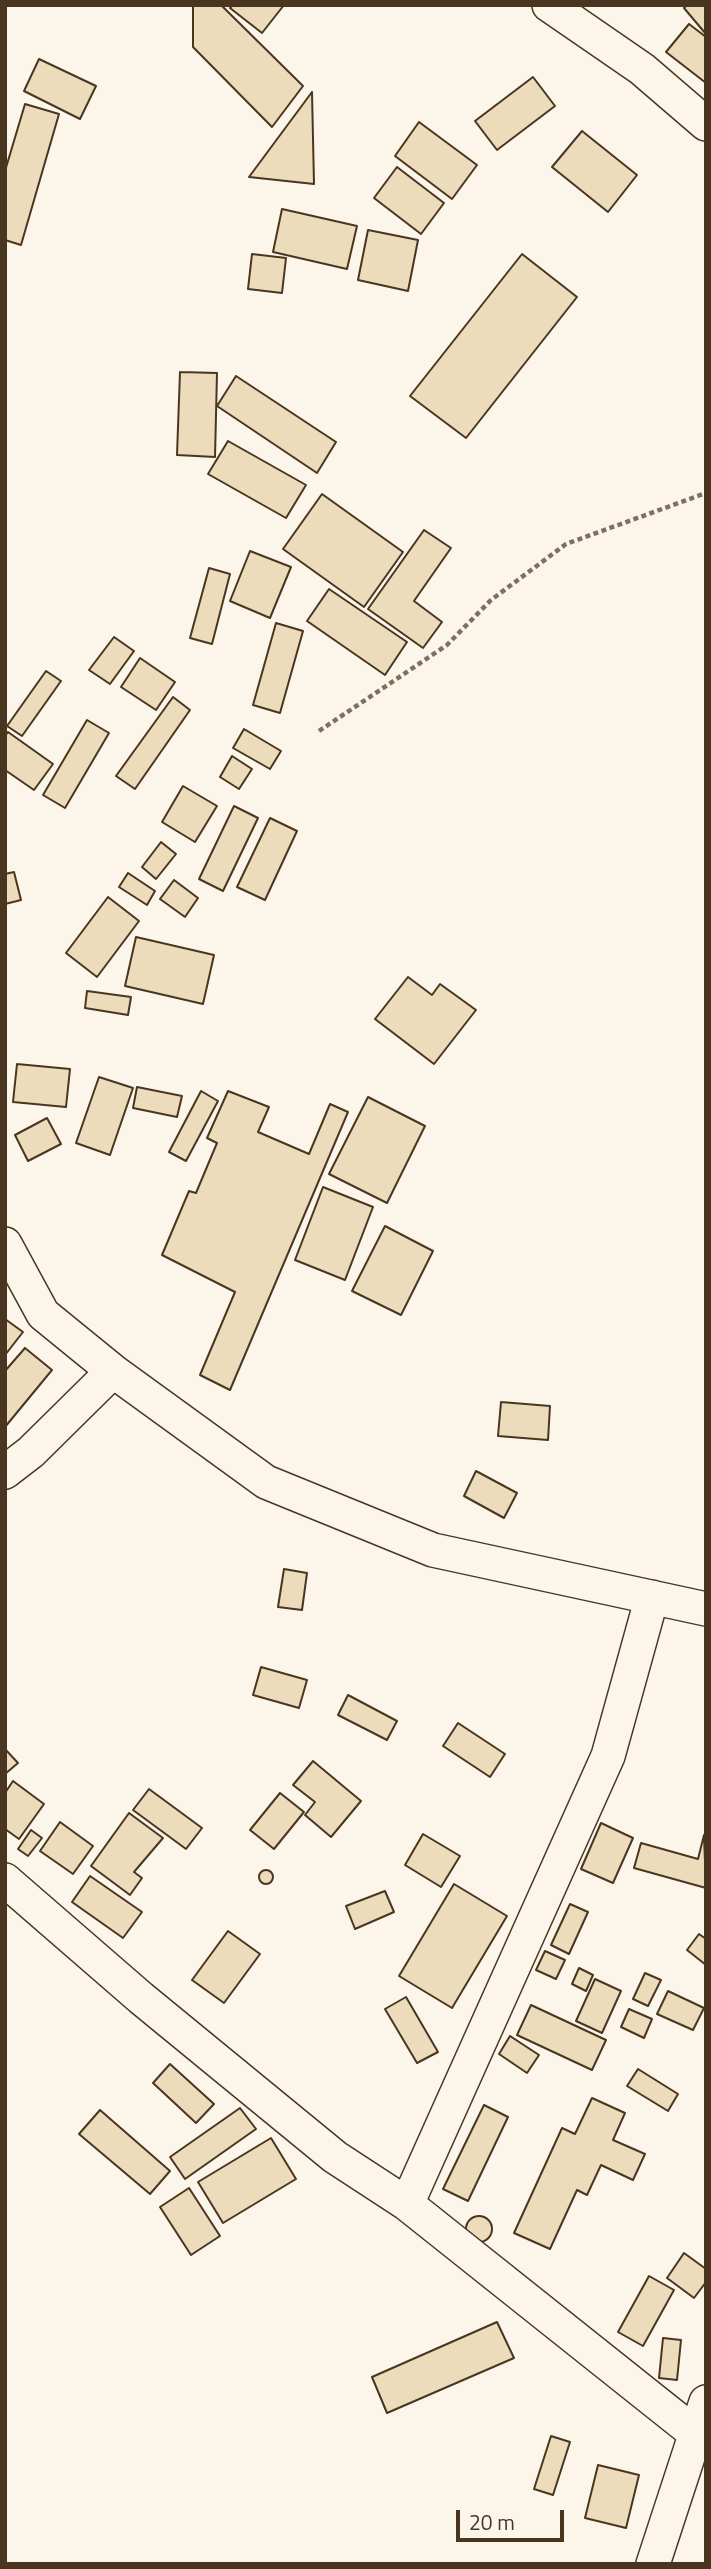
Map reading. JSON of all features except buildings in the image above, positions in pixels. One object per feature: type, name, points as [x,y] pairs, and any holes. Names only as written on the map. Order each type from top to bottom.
[{"type":"street","points":[[549,5],[642,69],[706,124]]},
{"type":"street","points":[[5,1244],[43,1314],[113,1371],[266,1482],[433,1550],[706,1609]]},
{"type":"street","points":[[5,1472],[31,1452],[113,1371]]},
{"type":"street","points":[[407,2204],[608,1756],[652,1597]]},
{"type":"street","points":[[5,1880],[141,1998],[335,2157],[407,2204],[700,2438]]},
{"type":"street","points":[[653,2564],[700,2438],[706,2402]]},
{"type":"path","points":[[319,731],[447,645],[491,600],[566,544],[706,493]]}]
